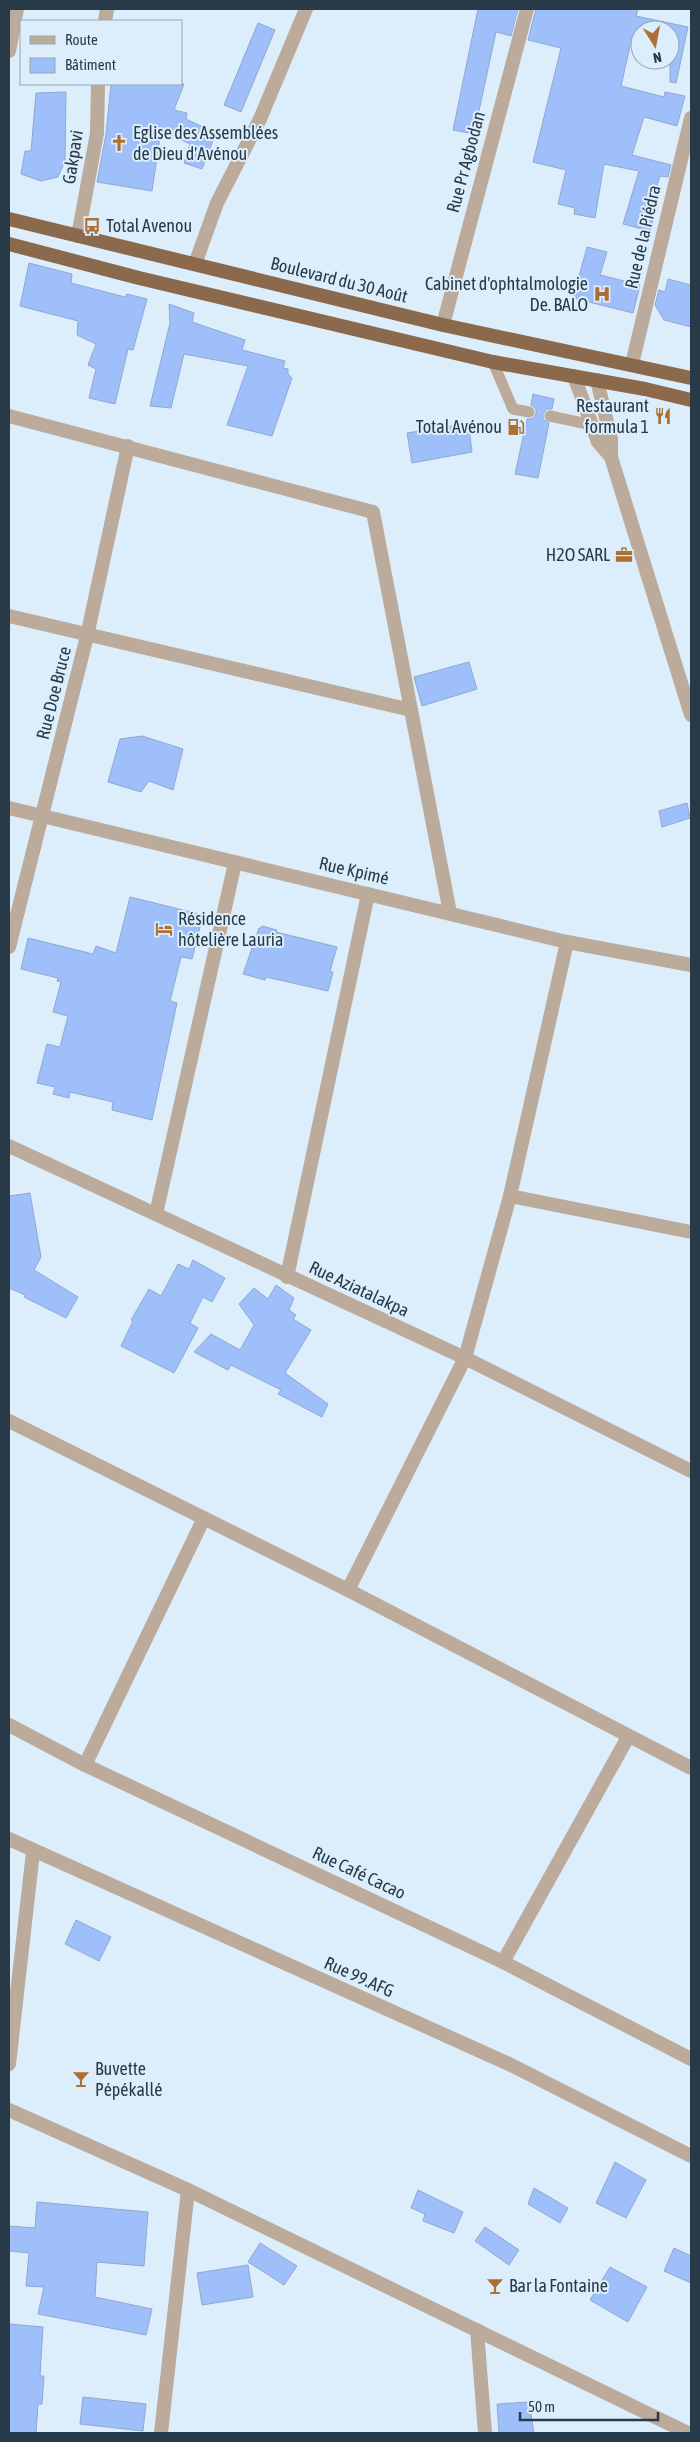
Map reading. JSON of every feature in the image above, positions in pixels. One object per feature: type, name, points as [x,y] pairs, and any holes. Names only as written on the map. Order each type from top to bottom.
[{"type":"highway","name":"Boulevard du 30 Août","points":[[9,219],[443,325],[691,378]]},
{"type":"highway","points":[[9,244],[139,278],[493,362],[597,380],[691,400]]},
{"type":"highway","points":[[574,376],[576,354]]},
{"type":"highway","points":[[597,380],[601,359]]},
{"type":"street","points":[[9,51],[17,9]]},
{"type":"street","points":[[195,264],[217,203],[260,119],[306,9]]},
{"type":"street","name":"Rue Pr Agbodan","points":[[443,325],[527,9]]},
{"type":"street","name":"Gakpavi","points":[[78,236],[97,133],[98,85]]},
{"type":"street","name":"Rue de la Piédra","points":[[632,364],[691,118]]},
{"type":"street","points":[[574,376],[598,442],[611,457]]},
{"type":"street","points":[[597,380],[611,439],[611,457],[691,715]]},
{"type":"street","points":[[9,416],[372,512],[450,913]]},
{"type":"street","name":"Rue Doe Bruce","points":[[9,947],[87,636],[128,446]]},
{"type":"street","points":[[9,616],[87,636],[410,710]]},
{"type":"street","name":"Rue Kpimé","points":[[9,808],[567,942],[691,965]]},
{"type":"street","points":[[156,1214],[235,863]]},
{"type":"street","points":[[287,1277],[368,894]]},
{"type":"street","points":[[348,1590],[465,1358],[510,1196],[567,942]]},
{"type":"street","name":"Rue Aziatalakpa","points":[[9,1146],[287,1277],[465,1358],[691,1471]]},
{"type":"street","points":[[510,1196],[691,1232]]},
{"type":"street","points":[[9,1420],[348,1590],[628,1737],[691,1768]]},
{"type":"street","points":[[85,1764],[204,1518]]},
{"type":"street","name":"Rue Café Cacao","points":[[9,1725],[85,1764],[503,1962],[691,2059]]},
{"type":"street","points":[[503,1962],[628,1737]]},
{"type":"street","name":"Rue 99.AFG","points":[[9,1839],[33,1852],[509,2064],[691,2156]]},
{"type":"street","points":[[9,2064],[33,1852]]},
{"type":"street","points":[[9,2110],[188,2190],[688,2433]]},
{"type":"street","points":[[161,2433],[188,2190]]},
{"type":"street","points":[[477,2330],[485,2433]]},
{"type":"lane","points":[[493,362],[513,409],[529,412]]},
{"type":"lane","points":[[550,416],[592,425]]},
{"type":"building","points":[[478,9],[518,9],[511,36],[496,32],[474,134],[453,130]]},
{"type":"building","points":[[536,9],[638,9],[636,16],[655,20],[630,20],[630,46],[621,86],[664,97],[665,92],[685,96],[677,126],[644,117],[632,155],[671,165],[668,177],[660,176],[652,204],[657,205],[650,231],[623,224],[639,171],[604,164],[595,218],[574,214],[575,208],[558,204],[566,170],[533,162],[561,48],[528,40]]},
{"type":"building","points":[[258,23],[275,30],[241,112],[224,105]]},
{"type":"building","points":[[680,25],[688,27],[680,64]]},
{"type":"building","points":[[670,70],[679,70],[676,83],[670,82]]},
{"type":"building","points":[[182,84],[184,84],[174,110],[187,113],[186,119],[216,133],[202,169],[184,163],[190,144],[161,130],[152,191],[97,182],[106,134],[111,85]]},
{"type":"building","points":[[66,92],[65,161],[58,177],[41,181],[21,174],[25,151],[31,151],[36,93]]},
{"type":"building","points":[[587,247],[607,252],[600,275],[640,285],[633,313],[573,298]]},
{"type":"building","points":[[29,263],[72,274],[71,283],[125,297],[127,294],[147,299],[133,350],[128,349],[115,404],[89,398],[96,369],[88,365],[96,344],[77,335],[78,321],[20,306]]},
{"type":"building","points":[[668,279],[691,285],[691,327],[664,320],[655,305],[659,290],[665,292]]},
{"type":"building","points":[[169,304],[194,313],[192,322],[245,340],[242,350],[285,361],[283,368],[288,369],[288,374],[292,378],[272,436],[227,425],[248,366],[184,354],[171,408],[150,406],[170,323]]},
{"type":"building","points":[[533,394],[554,399],[552,409],[547,409],[543,414],[543,419],[549,423],[538,478],[515,474],[527,419],[532,419],[536,414],[536,409],[531,405]]},
{"type":"building","points":[[458,425],[458,429],[469,428],[472,452],[412,463],[407,433]]},
{"type":"building","points":[[469,662],[477,689],[422,706],[414,677]]},
{"type":"building","points":[[142,736],[183,749],[173,790],[149,781],[141,792],[108,782],[120,739]]},
{"type":"building","points":[[687,803],[690,818],[662,827],[659,811]]},
{"type":"building","points":[[130,897],[203,915],[192,959],[181,957],[170,1001],[177,1003],[152,1120],[112,1110],[113,1102],[70,1092],[69,1098],[53,1094],[55,1087],[37,1083],[47,1044],[60,1047],[68,1016],[53,1012],[61,982],[57,981],[58,978],[21,969],[28,938],[93,954],[96,946],[116,953]]},
{"type":"building","points":[[262,926],[277,930],[276,932],[337,947],[330,971],[333,972],[328,991],[266,977],[265,980],[243,974],[259,928]]},
{"type":"building","points":[[30,1193],[41,1257],[34,1270],[78,1297],[66,1318],[9,1288],[9,1196]]},
{"type":"building","points":[[193,1260],[225,1278],[212,1302],[203,1297],[190,1323],[198,1328],[174,1373],[121,1346],[133,1321],[131,1320],[149,1289],[161,1296],[178,1264],[189,1269]]},
{"type":"building","points":[[276,1285],[294,1298],[289,1310],[296,1315],[293,1319],[311,1330],[285,1373],[328,1404],[322,1417],[278,1394],[281,1390],[231,1365],[228,1370],[194,1352],[211,1334],[240,1350],[254,1325],[239,1304],[254,1288],[268,1299]]},
{"type":"building","points":[[76,1920],[111,1937],[99,1961],[65,1944]]},
{"type":"building","points":[[615,2162],[646,2180],[626,2218],[596,2203]]},
{"type":"building","points":[[534,2188],[568,2208],[560,2223],[528,2204]]},
{"type":"building","points":[[418,2190],[463,2212],[454,2233],[423,2221],[425,2214],[411,2208]]},
{"type":"building","points":[[37,2202],[148,2212],[144,2266],[97,2262],[95,2297],[152,2309],[146,2335],[38,2314],[44,2287],[26,2286],[29,2253],[9,2251],[9,2226],[35,2228]]},
{"type":"building","points":[[485,2227],[519,2250],[509,2265],[475,2241]]},
{"type":"building","points":[[260,2243],[297,2266],[284,2285],[248,2262]]},
{"type":"building","points":[[674,2248],[691,2256],[691,2283],[664,2271]]},
{"type":"building","points":[[248,2265],[253,2297],[202,2305],[197,2273]]},
{"type":"building","points":[[610,2267],[647,2287],[628,2322],[590,2300]]},
{"type":"building","points":[[9,2324],[43,2327],[40,2376],[44,2376],[42,2404],[38,2404],[36,2433],[9,2433]]},
{"type":"building","points":[[83,2397],[146,2404],[143,2431],[80,2424]]},
{"type":"building","points":[[529,2402],[534,2433],[499,2433],[497,2404]]},
{"type":"place","name":"Eglise des Assemblées de Dieu d'Avénou","points":[[119,143]]},
{"type":"place","name":"Total Avenou","points":[[92,226]]},
{"type":"place","name":"Cabinet d'ophtalmologie De. BALO","points":[[602,294]]},
{"type":"place","name":"Restaurant formula 1","points":[[663,416]]},
{"type":"place","name":"Total Avénou","points":[[516,427]]},
{"type":"place","name":"H2O SARL","points":[[624,555]]},
{"type":"place","name":"Résidence hôtelière Lauria","points":[[164,929]]},
{"type":"place","name":"Buvette Pépékallé","points":[[81,2079]]},
{"type":"place","name":"Bar la Fontaine","points":[[495,2286]]}]
